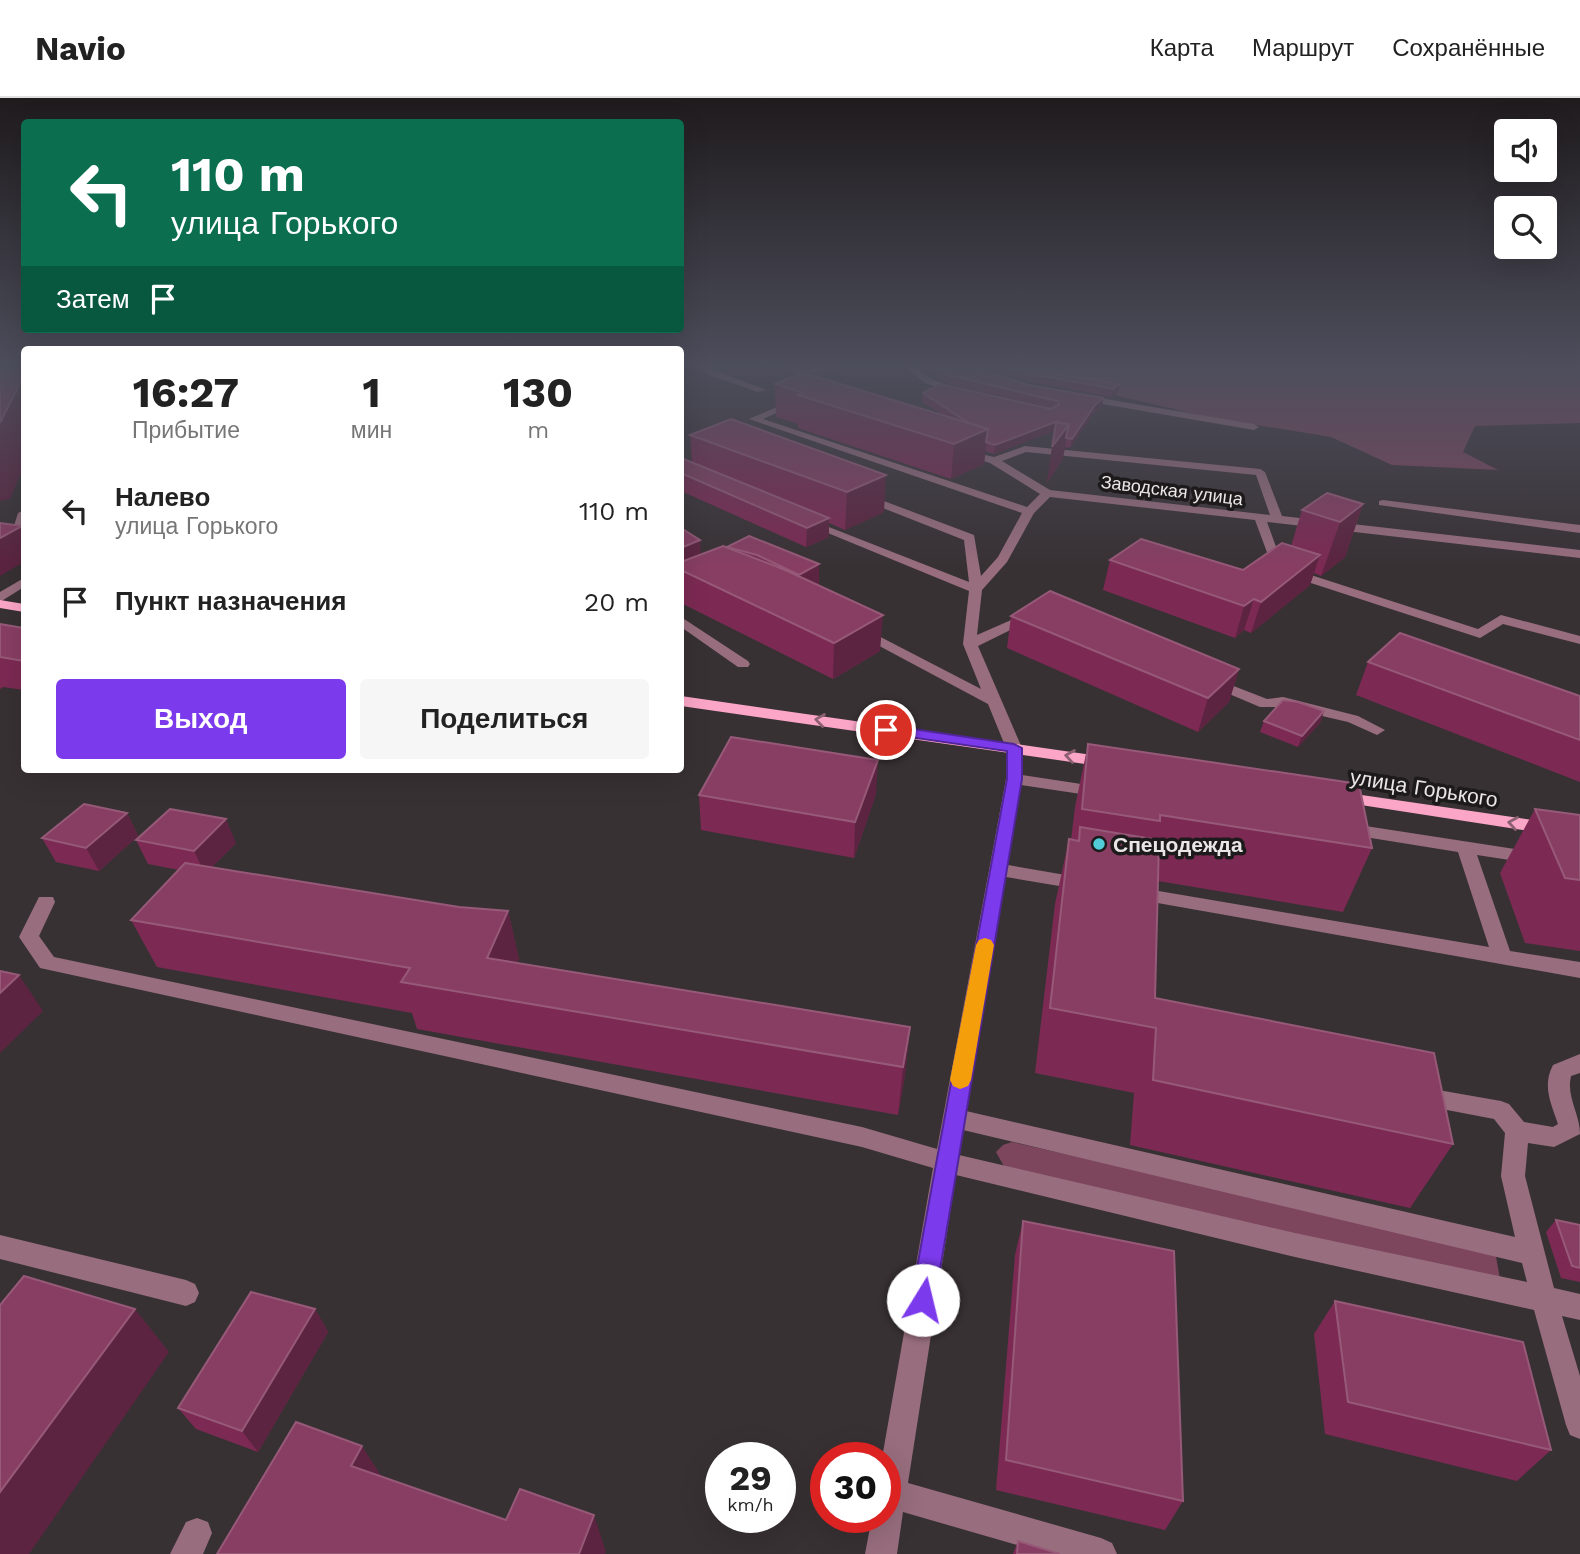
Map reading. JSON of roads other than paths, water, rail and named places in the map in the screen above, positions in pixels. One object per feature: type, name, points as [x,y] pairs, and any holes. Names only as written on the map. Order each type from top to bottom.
[{"type":"main road","points":[[0,604],[21,608]]},
{"type":"main road","points":[[684,701],[1125,765]]},
{"type":"main road","name":"улица Горького","points":[[1318,794],[1580,833]]},
{"type":"street","points":[[790,431],[1029,511]]},
{"type":"street","points":[[955,449],[994,461],[1047,493],[1029,511],[1003,559],[976,589]]},
{"type":"street","points":[[994,461],[1025,449],[1260,472],[1278,520]]},
{"type":"street","name":"Заводская улица","points":[[1047,493],[1564,552],[1580,557]]},
{"type":"street","points":[[856,494],[970,538],[976,589],[970,644],[1014,748],[1014,779],[899,1442]]},
{"type":"street","points":[[1383,503],[1580,529]]},
{"type":"street","points":[[796,517],[976,589]]},
{"type":"street","points":[[1260,518],[1278,568],[1480,634],[1501,619],[1580,640]]},
{"type":"street","points":[[0,598],[21,584]]},
{"type":"street","points":[[970,644],[1023,619],[1042,614]]},
{"type":"street","points":[[684,623],[743,664]]},
{"type":"street","points":[[850,628],[996,702]]},
{"type":"street","points":[[1203,678],[1265,704],[1283,702],[1318,710],[1353,719],[1377,730]]},
{"type":"street","points":[[1014,779],[1124,796]]},
{"type":"street","points":[[1329,827],[1580,865]]},
{"type":"street","points":[[1466,848],[1502,956]]},
{"type":"street","points":[[998,870],[1580,970]]},
{"type":"street","points":[[46,902],[29,937],[47,962],[862,1137],[946,1162],[1295,1245],[1580,1307]]},
{"type":"street","points":[[1393,1091],[1501,1111],[1517,1131],[1554,1138],[1571,1129],[1557,1088],[1561,1071],[1580,1063]]},
{"type":"street","points":[[954,1118],[1532,1253]]},
{"type":"street","points":[[1517,1131],[1513,1176],[1580,1425]]},
{"type":"street","points":[[0,1247],[186,1293]]},
{"type":"street","points":[[901,1496],[1101,1554]]},
{"type":"street","points":[[881,1554],[884,1533]]},
{"type":"place","name":"Спецодежда","points":[[1099,844]]}]
